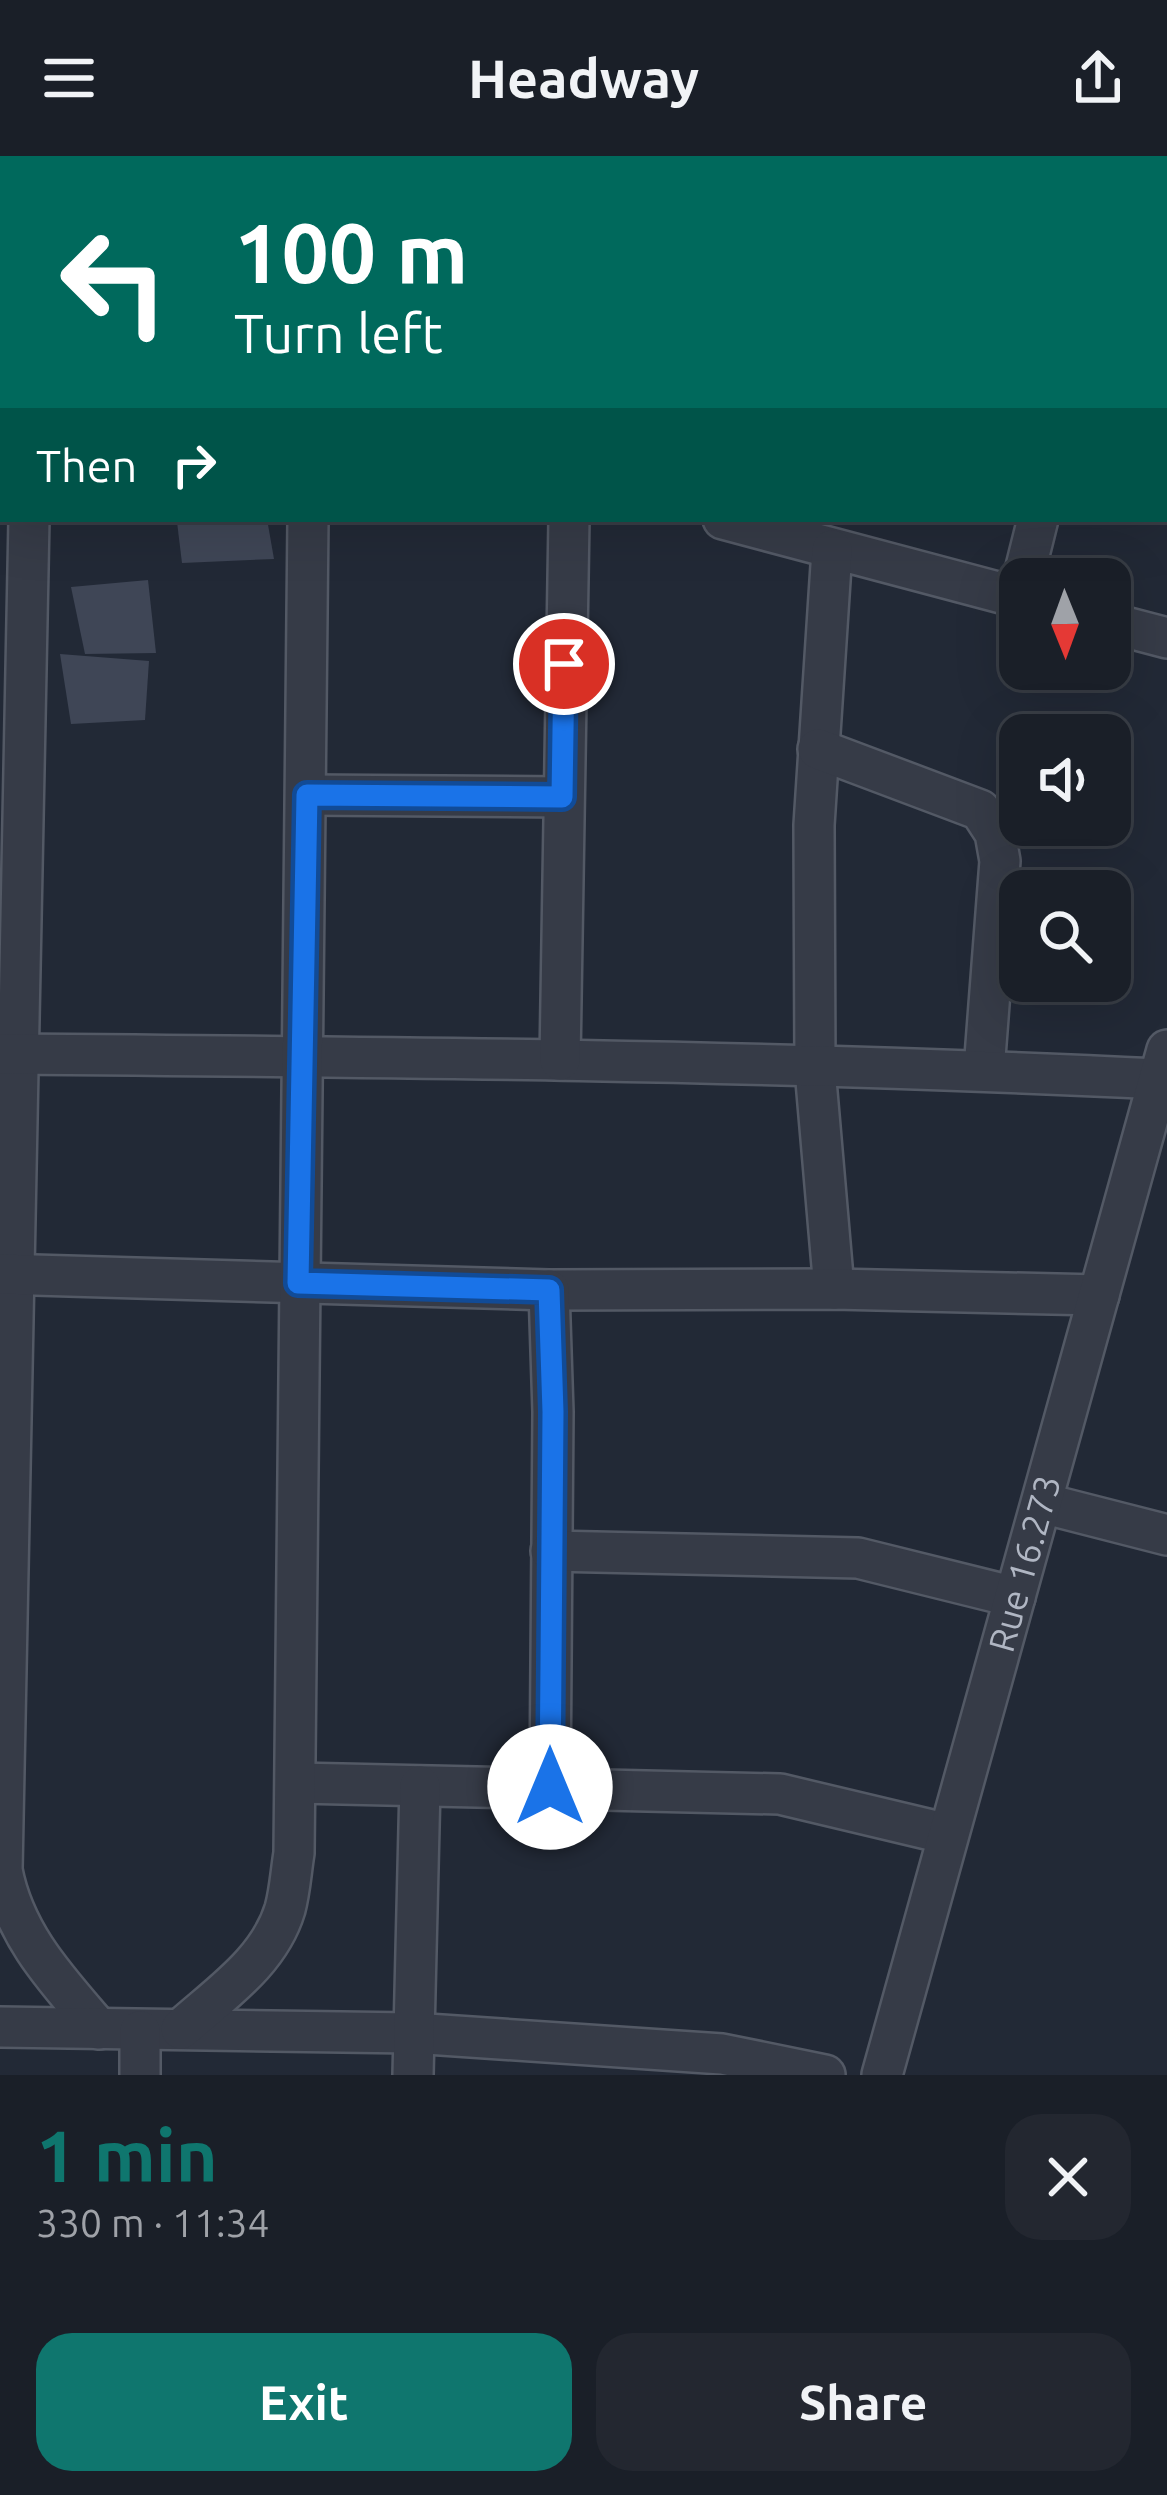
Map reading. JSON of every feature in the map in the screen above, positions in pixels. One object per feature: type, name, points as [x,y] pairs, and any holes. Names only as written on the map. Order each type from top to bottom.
[{"type":"street","points":[[29,522],[9,1054],[2,1870],[7,1896],[36,1953],[99,2029]]},
{"type":"street","points":[[181,2030],[251,1967],[272,1941],[285,1907],[294,1853],[308,522]]},
{"type":"street","points":[[560,1060],[568,522]]},
{"type":"street","points":[[734,522],[832,550],[999,586]]},
{"type":"street","points":[[1028,558],[1036,522]]},
{"type":"street","points":[[832,550],[818,749],[814,1069],[834,1289]]},
{"type":"street","points":[[1131,629],[1167,638]]},
{"type":"street","points":[[818,749],[980,810],[995,832],[1000,861],[984,1070]]},
{"type":"street","points":[[307,795],[562,797]]},
{"type":"street","points":[[9,1054],[560,1060],[814,1069],[1163,1064]]},
{"type":"street","name":"Rue 16.273","points":[[882,2075],[1163,1064]]},
{"type":"street","points":[[8,1274],[549,1290],[1100,1295]]},
{"type":"street","points":[[549,1290],[550,1787]]},
{"type":"street","points":[[1042,1503],[1167,1534]]},
{"type":"street","points":[[551,1551],[838,1556],[876,1561],[1016,1597]]},
{"type":"street","points":[[297,1783],[780,1794],[948,1834]]},
{"type":"street","points":[[412,2075],[420,1786]]},
{"type":"street","points":[[0,2027],[412,2033],[722,2054],[826,2075]]},
{"type":"street","points":[[140,2031],[140,2075]]},
{"type":"building","points":[[177,522],[268,522],[274,559],[182,563]]},
{"type":"building","points":[[148,580],[156,653],[85,654],[71,587]]},
{"type":"building","points":[[60,654],[149,661],[145,720],[71,724]]},
{"type":"route","points":[[550,1787],[553,1412],[549,1290],[298,1283],[307,795],[562,797],[564,664]]}]
